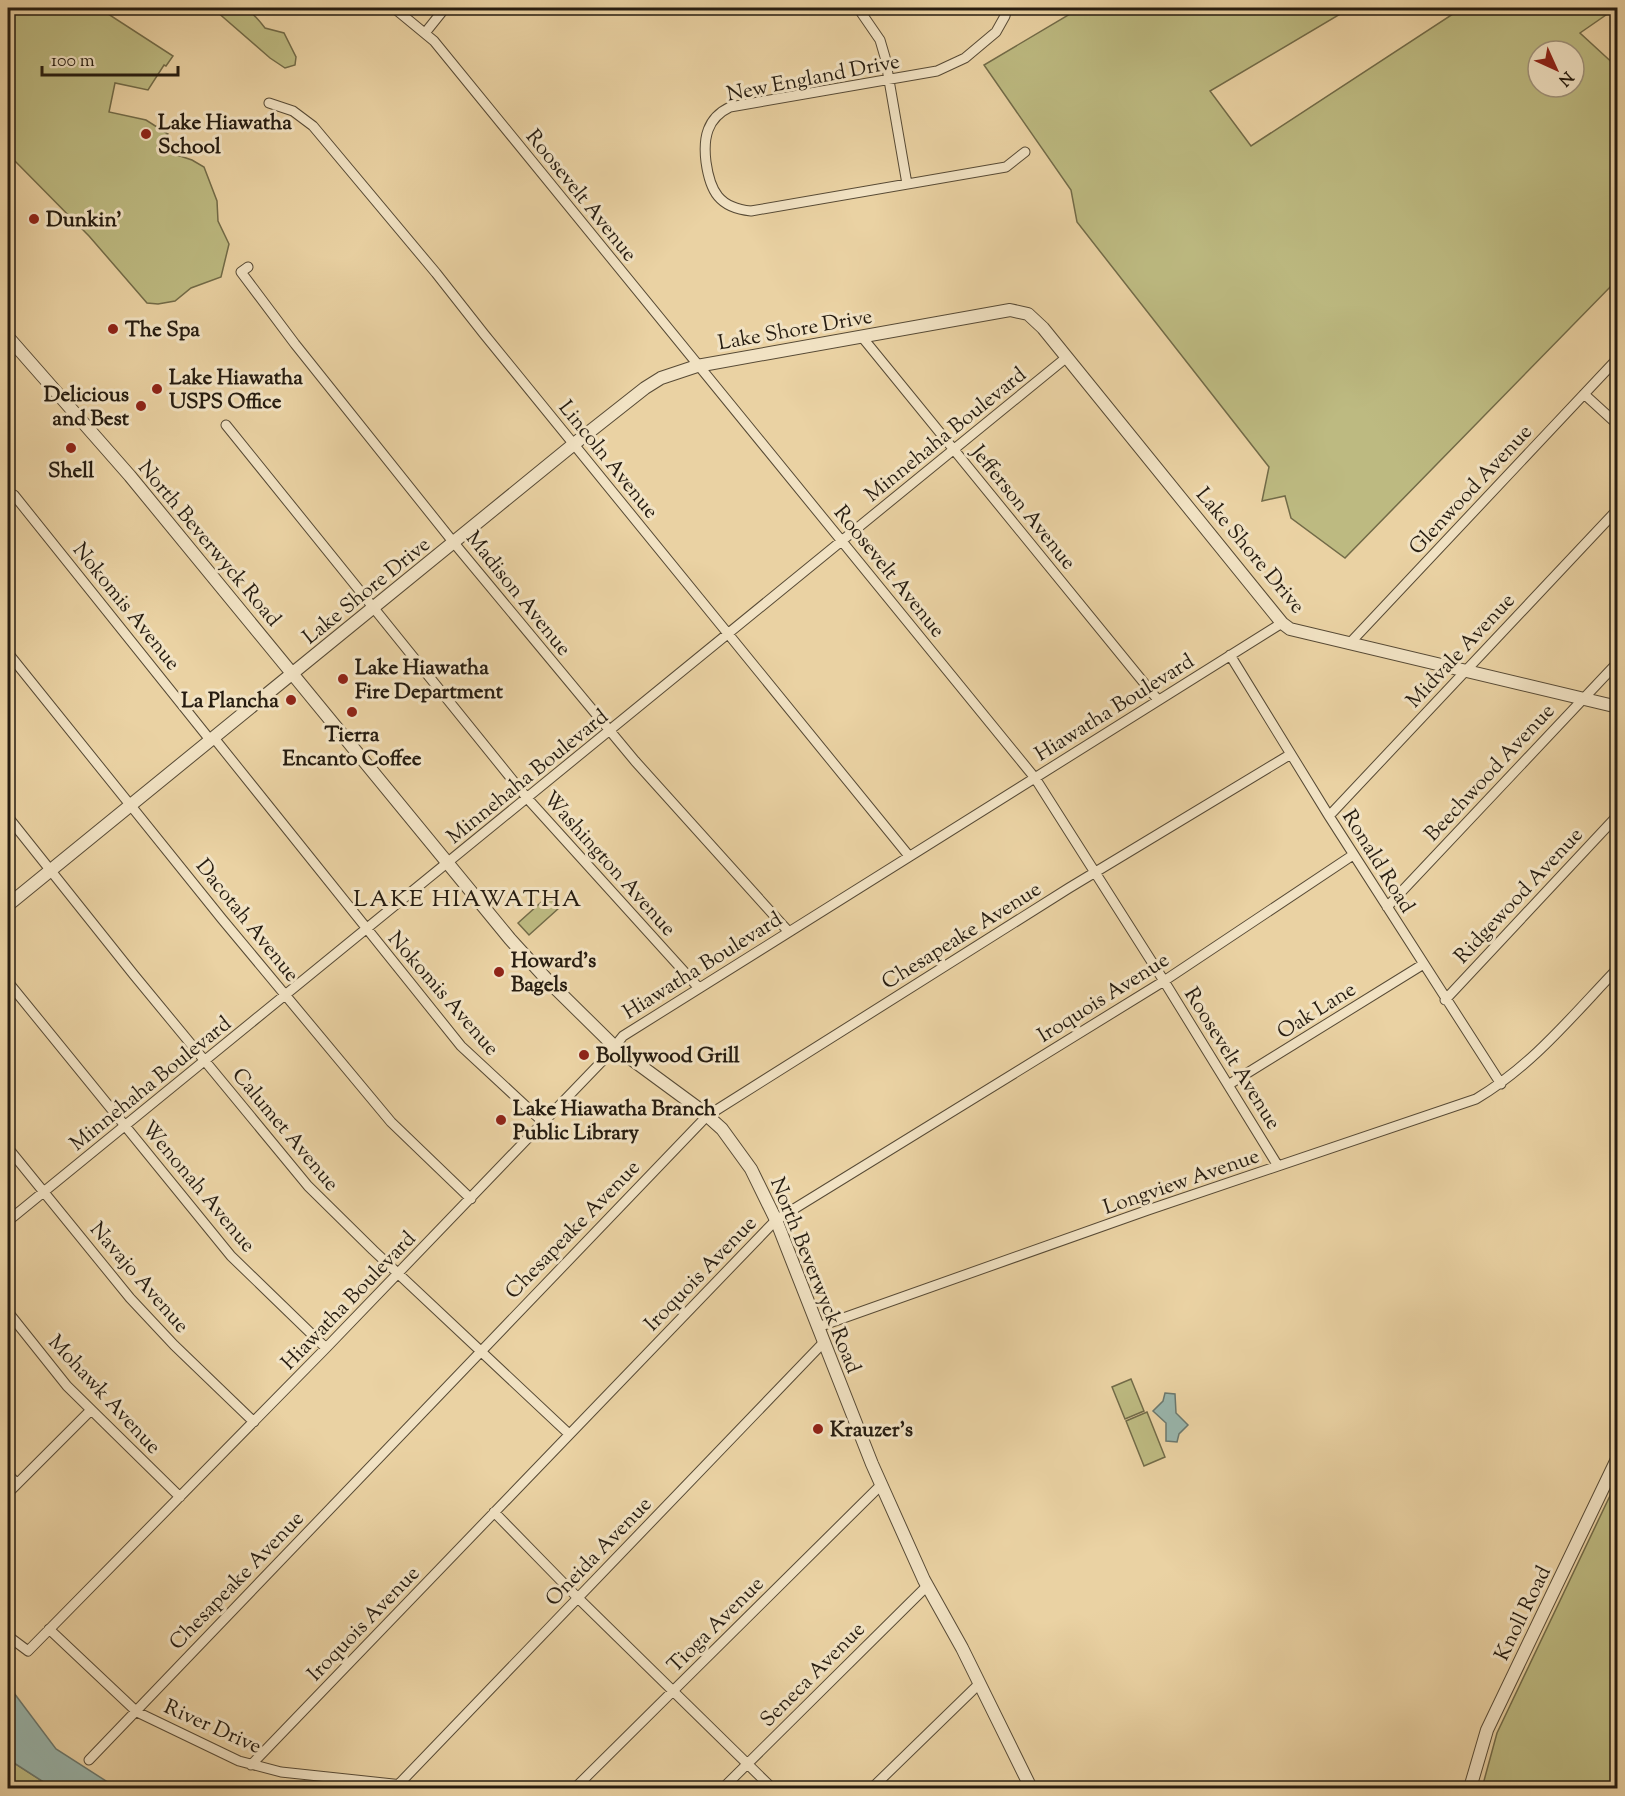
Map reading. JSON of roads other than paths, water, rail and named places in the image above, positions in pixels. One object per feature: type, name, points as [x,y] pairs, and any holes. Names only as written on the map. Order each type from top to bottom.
[{"type":"street","name":"Roosevelt Avenue","points":[[394,8],[425,33],[1035,777],[1278,1166]]},
{"type":"street","points":[[425,33],[445,8]]},
{"type":"street","points":[[858,8],[880,40],[907,184]]},
{"type":"street","name":"New England Drive","points":[[1007,8],[996,32],[965,57],[937,71],[738,105],[726,109],[711,122],[704,140],[709,179],[714,191],[722,201],[733,207],[751,211],[1006,167],[1025,153]]},
{"type":"street","name":"Lincoln Avenue","points":[[269,103],[292,111],[313,126],[436,273],[909,856]]},
{"type":"street","name":"Madison Avenue","points":[[248,267],[241,273],[454,543],[651,779],[788,931]]},
{"type":"street","name":"Lake Shore Drive","points":[[8,905],[574,444],[661,378],[697,366],[1016,310],[1028,314],[1067,357],[1282,623],[1298,632],[1617,707]]},
{"type":"street","name":"Jefferson Avenue","points":[[862,337],[1158,700]]},
{"type":"street","name":"North Beverwyck Road","points":[[8,338],[130,476],[504,932],[551,984],[615,1047],[707,1116],[728,1137],[752,1170],[776,1220],[862,1444],[927,1586],[962,1648],[1028,1787]]},
{"type":"street","name":"Minnehaha Boulevard","points":[[8,1221],[1067,357]]},
{"type":"street","name":"Glenwood Avenue","points":[[1349,644],[1617,358]]},
{"type":"street","points":[[1584,394],[1617,425]]},
{"type":"street","name":"Washington Avenue","points":[[226,425],[527,798],[698,987]]},
{"type":"street","name":"Nokomis Avenue","points":[[14,495],[461,1046],[544,1123]]},
{"type":"street","name":"Midvale Avenue","points":[[1329,816],[1617,509]]},
{"type":"street","name":"Hiawatha Boulevard","points":[[8,1636],[27,1652],[399,1274],[544,1123],[623,1036],[1282,623]]},
{"type":"street","name":"Dacotah Avenue","points":[[8,653],[391,1122],[471,1199]]},
{"type":"street","name":"Ronald Road","points":[[1230,655],[1422,965],[1501,1084]]},
{"type":"street","name":"Beechwood Avenue","points":[[1387,907],[1617,662]]},
{"type":"street","name":"Chesapeake Avenue","points":[[89,1760],[707,1116],[1095,873],[1291,754]]},
{"type":"street","name":"Ridgewood Avenue","points":[[1445,1000],[1617,814]]},
{"type":"street","name":"Calumet Avenue","points":[[8,817],[308,1186],[570,1434]]},
{"type":"street","name":"Iroquois Avenue","points":[[251,1765],[776,1220],[1164,981],[1353,855]]},
{"type":"street","name":"Oak Lane","points":[[1228,1085],[1422,965]]},
{"type":"street","name":"Longview Avenue","points":[[818,1328],[1138,1214],[1476,1099],[1501,1084],[1533,1057],[1617,968]]},
{"type":"street","name":"Wenonah Avenue","points":[[8,982],[231,1256],[327,1348]]},
{"type":"street","name":"Navajo Avenue","points":[[8,1148],[130,1298],[174,1345],[254,1422]]},
{"type":"street","name":"Mohawk Avenue","points":[[8,1312],[67,1386],[180,1497]]},
{"type":"street","name":"Oneida Avenue","points":[[398,1785],[824,1342]]},
{"type":"street","points":[[8,1493],[91,1410]]},
{"type":"street","name":"Knoll Road","points":[[1470,1788],[1487,1730],[1617,1456]]},
{"type":"street","points":[[8,1473],[17,1484]]},
{"type":"street","name":"Tioga Avenue","points":[[574,1788],[881,1485]]},
{"type":"street","points":[[494,1512],[578,1598],[772,1788]]},
{"type":"street","name":"Seneca Avenue","points":[[723,1788],[927,1586]]},
{"type":"street","name":"River Drive","points":[[49,1629],[135,1710],[251,1765],[281,1772],[431,1788]]},
{"type":"street","points":[[872,1788],[979,1684]]},
{"type":"water","points":[[1165,1393],[1175,1394],[1176,1413],[1188,1425],[1179,1434],[1177,1442],[1166,1441],[1166,1423],[1153,1411],[1163,1401]]},
{"type":"water","points":[[8,1685],[56,1749],[117,1788],[53,1788],[14,1763],[8,1754]]},
{"type":"place","name":"Lake Hiawatha School","points":[[146,134]]},
{"type":"place","name":"Dunkin'","points":[[34,219]]},
{"type":"place","name":"The Spa","points":[[113,329]]},
{"type":"place","name":"Lake Hiawatha USPS Office","points":[[157,389]]},
{"type":"place","name":"Delicious and Best","points":[[141,406]]},
{"type":"place","name":"Shell","points":[[71,448]]},
{"type":"place","name":"Lake Hiawatha Fire Department","points":[[343,679]]},
{"type":"place","name":"La Plancha","points":[[291,700]]},
{"type":"place","name":"Tierra Encanto Coffee","points":[[352,712]]},
{"type":"place","name":"Howard's Bagels","points":[[499,972]]},
{"type":"place","name":"Bollywood Grill","points":[[584,1055]]},
{"type":"place","name":"Lake Hiawatha Branch Public Library","points":[[501,1120]]},
{"type":"place","name":"Krauzer's","points":[[818,1429]]},
{"type":"district","name":"LAKE HIAWATHA","points":[[468,898]]}]
